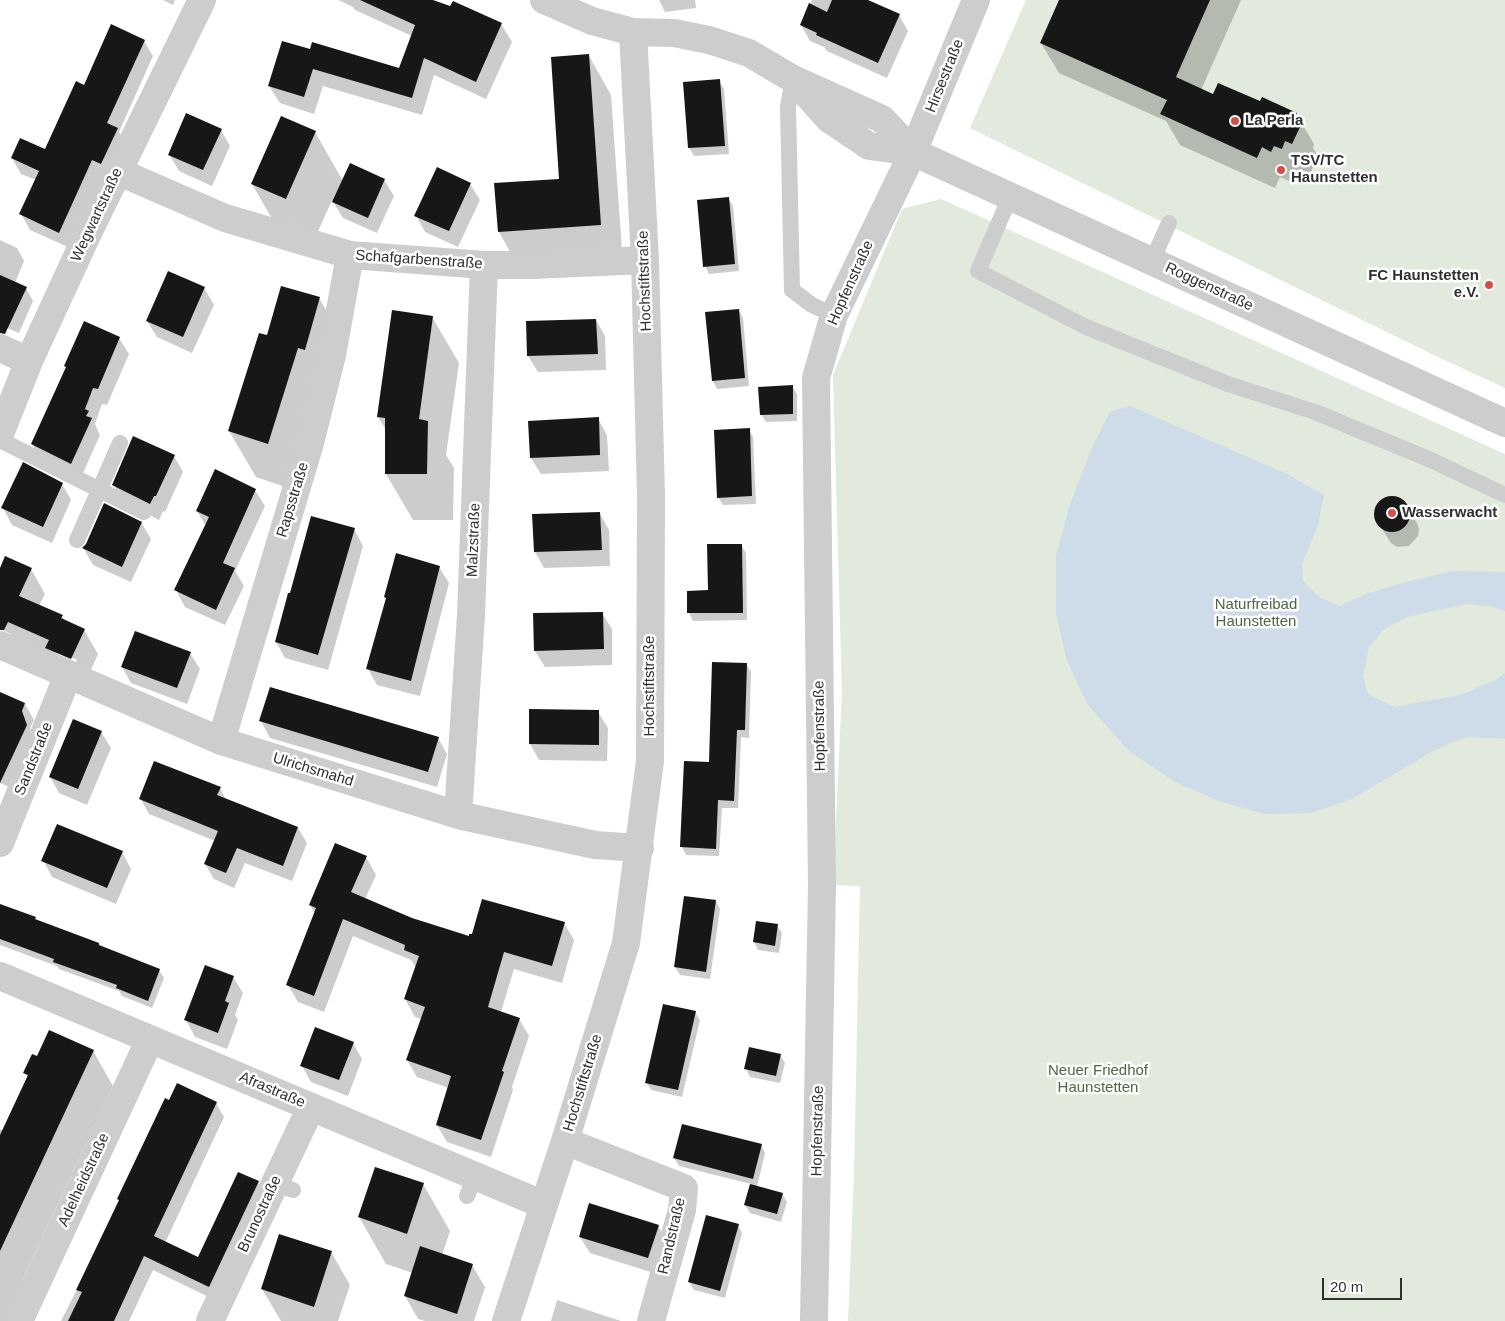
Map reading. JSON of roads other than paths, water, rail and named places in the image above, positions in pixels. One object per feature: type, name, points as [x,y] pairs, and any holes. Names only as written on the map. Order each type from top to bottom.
[{"type":"street","name":"Wegwartstraße","points":[[0,434],[29,361],[118,171],[202,0]]},
{"type":"street","name":"Roggenstraße","points":[[544,0],[592,21],[633,32],[674,33],[709,40],[749,52],[793,79],[882,119],[913,152],[1505,423]]},
{"type":"street","name":"Hirsestraße","points":[[913,152],[976,0]]},
{"type":"street","name":"Hochstiftstraße","points":[[506,1321],[565,1141],[626,943],[650,761],[651,496],[645,260],[633,32]]},
{"type":"street","name":"Hopfenstraße","points":[[814,1321],[822,885],[816,378],[834,315],[913,152]]},
{"type":"street","name":"Schafgarbenstraße","points":[[118,171],[226,218],[350,255],[484,265],[645,260]]},
{"type":"street","name":"Rapsstraße","points":[[221,741],[310,442],[332,355],[350,255]]},
{"type":"street","name":"Malzstraße","points":[[458,815],[471,615],[484,265]]},
{"type":"street","points":[[0,348],[29,361]]},
{"type":"street","name":"Ulrichsmahd","points":[[0,645],[221,741],[458,815],[595,845],[640,848]]},
{"type":"street","name":"Sandstraße","points":[[0,843],[68,675]]},
{"type":"street","name":"Afrastraße","points":[[0,976],[311,1107],[471,1186],[544,1205]]},
{"type":"street","name":"Adelheidstraße","points":[[19,1321],[150,1039]]},
{"type":"street","name":"Brunostraße","points":[[210,1321],[284,1187],[311,1107]]},
{"type":"street","name":"Randstraße","points":[[565,1141],[684,1188],[682,1210],[651,1321]]},
{"type":"lane","points":[[793,79],[788,107],[792,290],[812,305],[834,315]]},
{"type":"lane","points":[[1010,196],[978,271],[1094,330],[1228,384],[1315,412],[1431,460],[1505,495]]},
{"type":"lane","points":[[1152,261],[1169,223]]},
{"type":"lane","points":[[0,440],[144,512]]},
{"type":"lane","points":[[77,540],[120,443]]},
{"type":"water","points":[[1130,406],[1285,473],[1324,495],[1318,525],[1302,564],[1303,581],[1319,597],[1339,606],[1369,593],[1453,571],[1505,572],[1505,611],[1490,606],[1466,604],[1407,617],[1383,630],[1369,647],[1363,677],[1368,694],[1395,707],[1460,695],[1496,680],[1505,673],[1505,739],[1467,737],[1456,741],[1435,750],[1352,799],[1311,813],[1265,814],[1219,801],[1175,782],[1129,751],[1088,705],[1067,661],[1056,613],[1056,556],[1069,507],[1091,450],[1110,412]]},
{"type":"place","name":"La Perla","points":[[1235,121]]},
{"type":"place","name":"TSV/TC Haunstetten","points":[[1281,170]]},
{"type":"place","name":"FC Haunstetten e.V.","points":[[1489,285]]},
{"type":"place","name":"Wasserwacht","points":[[1392,513]]},
{"type":"park label","name":"Naturfreibad Haunstetten","points":[[1256,614]]},
{"type":"park label","name":"Neuer Friedhof Haunstetten","points":[[1098,1080]]}]
